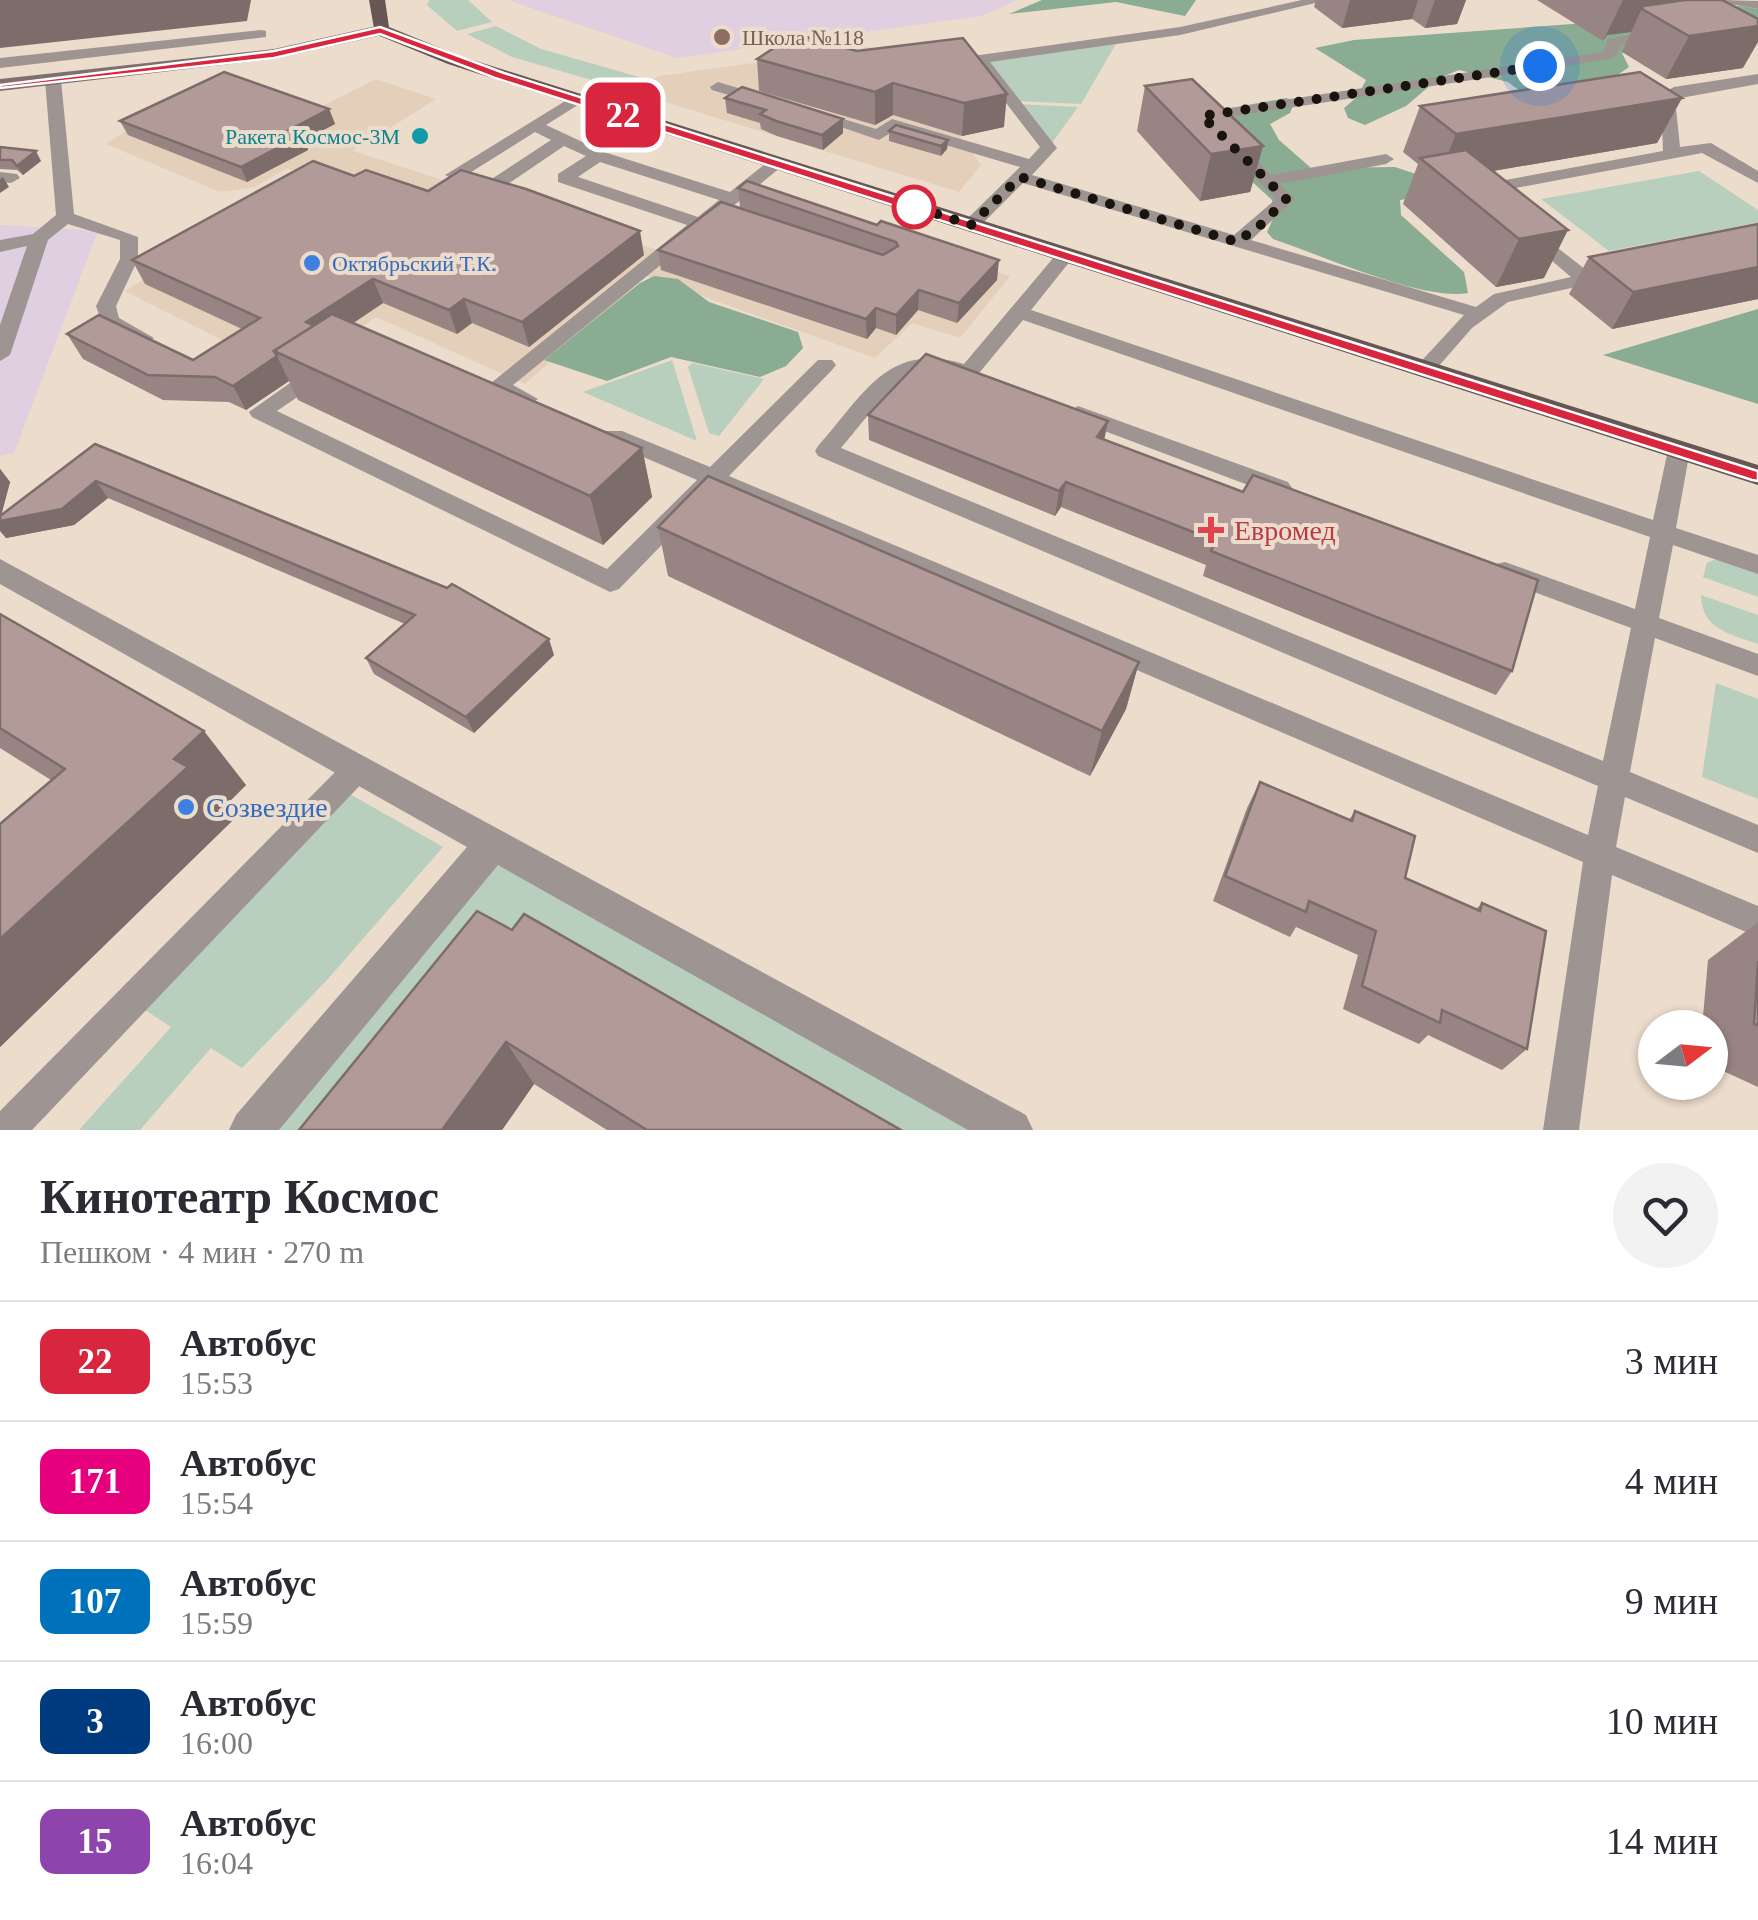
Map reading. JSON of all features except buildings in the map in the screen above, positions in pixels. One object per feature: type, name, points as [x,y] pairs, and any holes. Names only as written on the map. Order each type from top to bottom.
[{"type":"main road","points":[[376,0],[380,30]]},
{"type":"main road","points":[[0,84],[274,54],[380,30],[454,60],[575,100],[1758,475]]},
{"type":"street","points":[[0,570],[1011,1130]]},
{"type":"street","points":[[251,1130],[493,842]]},
{"type":"lane","points":[[932,66],[1180,31],[1321,0]]},
{"type":"lane","points":[[1729,0],[1758,5]]},
{"type":"lane","points":[[1180,31],[1205,10]]},
{"type":"lane","points":[[1237,242],[1286,199],[1202,116],[1610,55],[1613,42],[1686,32]]},
{"type":"lane","points":[[0,63],[261,34]]},
{"type":"lane","points":[[971,225],[1048,148],[980,60]]},
{"type":"lane","points":[[1672,154],[1666,97],[1674,92],[1758,79]]},
{"type":"lane","points":[[53,80],[64,217]]},
{"type":"lane","points":[[718,87],[879,135],[892,124],[1237,242],[1480,314]]},
{"type":"lane","points":[[516,198],[454,176],[575,100]]},
{"type":"lane","points":[[534,125],[722,212]]},
{"type":"lane","points":[[490,188],[562,140]]},
{"type":"lane","points":[[1494,202],[1478,190],[1705,147],[1758,178]]},
{"type":"lane","points":[[598,156],[558,182],[722,212]]},
{"type":"lane","points":[[1268,181],[1386,159]]},
{"type":"lane","points":[[551,410],[490,384],[657,249],[722,212],[777,163]]},
{"type":"lane","points":[[0,246],[39,238],[64,217]]},
{"type":"lane","points":[[64,217],[129,238],[129,259],[106,306],[110,320],[170,352]]},
{"type":"lane","points":[[1524,228],[1586,279]]},
{"type":"lane","points":[[0,355],[39,238]]},
{"type":"lane","points":[[1066,255],[1019,312],[978,376],[939,363],[914,363],[898,371],[826,451],[1758,838]]},
{"type":"lane","points":[[1424,370],[1464,324],[1501,298],[1624,271]]},
{"type":"lane","points":[[1019,312],[1758,565]]},
{"type":"lane","points":[[342,356],[260,412],[610,582],[824,365]]},
{"type":"lane","points":[[1060,407],[1298,494]]},
{"type":"lane","points":[[587,425],[1758,922]]},
{"type":"lane","points":[[1561,1130],[1600,855],[1678,450]]},
{"type":"lane","points":[[1480,562],[1758,665]]},
{"type":"lane","points":[[7,1130],[358,768]]},
{"type":"shaded area","name":"Школа №118","points":[[508,0],[1017,0],[981,16],[677,58]]},
{"type":"shaded area","points":[[870,47],[905,58],[981,165],[959,192],[629,91],[659,76]]},
{"type":"shaded area","points":[[376,79],[436,99],[353,151],[670,254],[757,193],[1010,276],[960,338],[912,323],[875,358],[646,276],[525,384],[376,317],[293,376],[125,291],[310,178],[287,168],[255,187],[220,192],[106,144],[144,119],[320,107]]},
{"type":"shaded area","points":[[0,225],[98,231],[14,453],[0,456]]},
{"type":"green space","points":[[429,0],[468,0],[492,22],[457,31],[427,5]]},
{"type":"green space","points":[[1042,0],[1196,0],[1185,16],[1116,2],[1009,14]]},
{"type":"green space","points":[[1740,6],[1758,9],[1758,32],[1662,40],[1622,53],[1629,67],[1609,81],[1520,91],[1508,82],[1459,70],[1439,78],[1406,106],[1365,125],[1348,118],[1344,108],[1357,97],[1366,80],[1315,48],[1354,40],[1600,22]]},
{"type":"green space","points":[[496,26],[541,49],[639,77],[623,89],[512,57],[467,34]]},
{"type":"green space","points":[[1117,42],[1081,104],[1015,101],[987,61]]},
{"type":"green space","points":[[1286,98],[1295,101],[1290,113],[1270,124],[1279,140],[1311,168],[1395,167],[1416,174],[1431,195],[1400,200],[1401,215],[1464,272],[1468,293],[1448,294],[1399,284],[1273,239],[1267,232],[1274,217],[1272,200],[1246,176],[1215,111]]},
{"type":"green space","points":[[1017,104],[1078,107],[1049,147]]},
{"type":"green space","points":[[1699,171],[1758,210],[1758,223],[1609,251],[1541,199]]},
{"type":"green space","points":[[654,276],[678,279],[709,302],[798,332],[803,348],[786,366],[760,377],[671,357],[607,381],[544,360]]},
{"type":"green space","points":[[1758,309],[1758,404],[1603,355]]},
{"type":"green space","points":[[672,360],[697,441],[583,392]]},
{"type":"green space","points":[[692,363],[764,379],[719,436],[709,433],[688,367]]},
{"type":"green space","points":[[1716,559],[1758,570],[1758,597],[1703,577],[1707,563]]},
{"type":"green space","points":[[1701,595],[1758,615],[1758,644],[1712,623],[1706,616]]},
{"type":"green space","points":[[1716,683],[1758,699],[1758,799],[1702,777]]},
{"type":"green space","points":[[348,793],[443,847],[327,980],[242,1068],[211,1048],[140,1130],[79,1130],[171,1027],[142,1008]]},
{"type":"green space","points":[[493,850],[987,1130],[856,1130],[491,925],[327,1130],[259,1130]]},
{"type":"bus line","name":"22","points":[[0,85],[274,54],[380,30],[500,76],[1758,475]]},
{"type":"place","name":"Школа №118","points":[[722,37]]},
{"type":"place","name":"Ракета Космос-3М","points":[[420,136]]},
{"type":"place","name":"Октябрьский Т.К.","points":[[312,263]]},
{"type":"place","name":"Евромед","points":[[1211,530]]},
{"type":"place","name":"Созвездие","points":[[186,807]]},
{"type":"route","points":[[914,207],[900,202],[971,225],[1020,177],[1237,242],[1286,199],[1202,116],[1540,66]]}]
